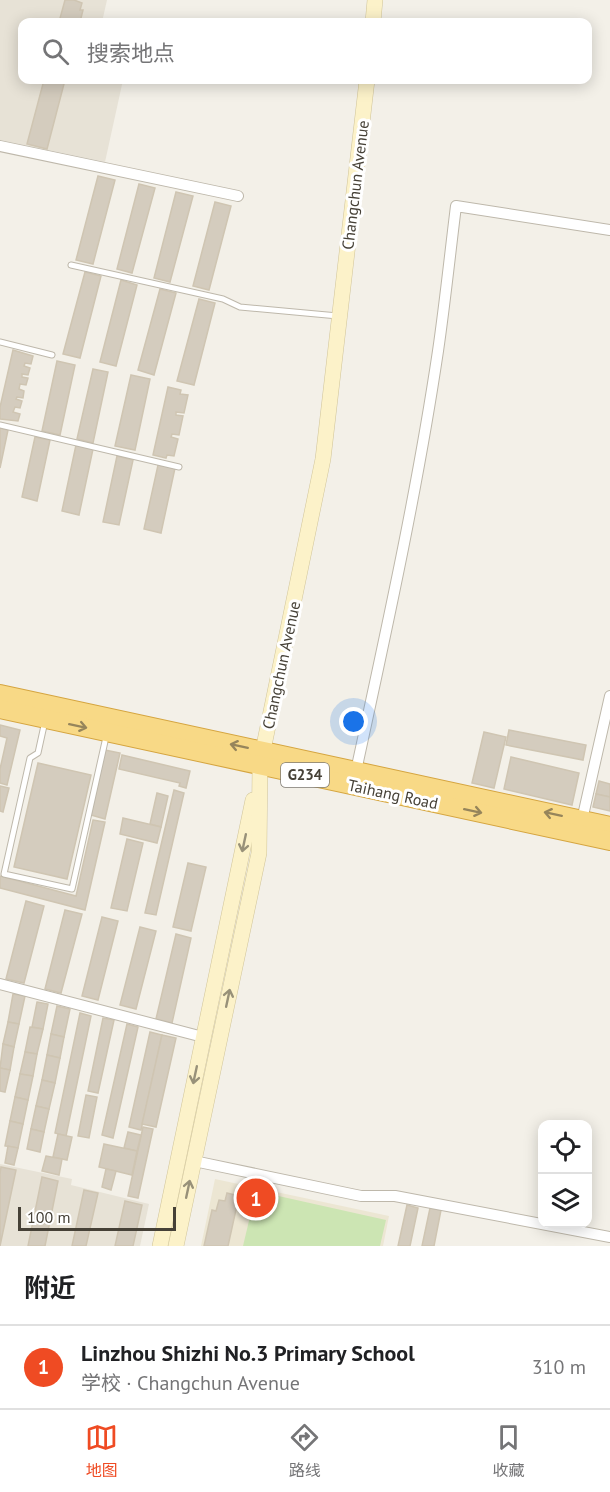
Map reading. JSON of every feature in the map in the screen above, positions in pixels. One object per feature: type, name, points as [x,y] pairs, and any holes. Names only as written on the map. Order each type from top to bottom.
[{"type":"highway","name":"Taihang Road","points":[[0,694],[610,841]]},
{"type":"highway","name":"Taihang Road","points":[[0,709],[107,732],[356,771],[610,826]]},
{"type":"main road","points":[[373,18],[375,0]]},
{"type":"main road","name":"Changchun Avenue","points":[[177,1246],[258,853],[262,758],[323,459],[367,84]]},
{"type":"main road","points":[[160,1246],[262,758]]},
{"type":"street","points":[[0,146],[238,196]]},
{"type":"street","points":[[356,771],[395,591],[424,435],[439,350],[456,206],[610,230]]},
{"type":"street","points":[[582,820],[610,696]]},
{"type":"street","points":[[0,984],[203,1037]]},
{"type":"street","points":[[194,1161],[361,1196],[395,1196],[610,1237]]},
{"type":"lane","points":[[71,265],[223,299],[240,307],[339,316]]},
{"type":"lane","points":[[0,342],[52,355]]},
{"type":"lane","points":[[0,424],[178,467]]},
{"type":"lane","points":[[45,718],[38,753],[30,758],[4,874],[72,889],[107,732]]},
{"type":"shaded area","points":[[0,0],[107,0],[103,18],[18,18],[18,84],[122,84],[105,162],[0,140]]},
{"type":"shaded area","points":[[0,1164],[72,1179],[71,1185],[149,1204],[140,1246],[0,1246]]},
{"type":"shaded area","points":[[215,1179],[389,1216],[383,1246],[201,1246]]},
{"type":"green space","points":[[256,1191],[386,1220],[380,1246],[243,1246]]},
{"type":"building","points":[[65,0],[82,3],[81,18],[60,18]]},
{"type":"building","points":[[43,84],[64,84],[47,149],[27,144]]},
{"type":"building","points":[[98,176],[115,180],[93,264],[76,260]]},
{"type":"building","points":[[139,184],[155,188],[132,273],[117,269]]},
{"type":"building","points":[[176,192],[193,196],[170,282],[154,278]]},
{"type":"building","points":[[215,202],[231,206],[209,290],[193,286]]},
{"type":"building","points":[[85,272],[101,276],[80,358],[63,354]]},
{"type":"building","points":[[121,280],[137,285],[116,366],[100,362]]},
{"type":"building","points":[[160,289],[176,293],[154,375],[138,370]]},
{"type":"building","points":[[199,299],[215,303],[194,385],[177,381]]},
{"type":"building","points":[[13,350],[33,356],[31,364],[25,363],[24,366],[30,368],[28,375],[22,374],[22,377],[28,378],[26,385],[20,384],[19,389],[24,391],[23,398],[17,397],[16,399],[22,401],[20,408],[15,407],[13,412],[20,414],[18,421],[0,419],[0,407]]},
{"type":"building","points":[[57,361],[75,365],[60,435],[42,431]]},
{"type":"building","points":[[93,369],[108,372],[93,443],[77,439]]},
{"type":"building","points":[[131,375],[150,379],[135,450],[115,446]]},
{"type":"building","points":[[168,387],[181,390],[180,394],[188,395],[184,413],[176,412],[176,415],[183,416],[179,435],[172,434],[171,437],[178,439],[174,456],[167,455],[166,458],[153,455]]},
{"type":"building","points":[[0,428],[8,430],[0,468]]},
{"type":"building","points":[[35,437],[50,440],[37,501],[22,497]]},
{"type":"building","points":[[76,445],[93,449],[79,515],[62,511]]},
{"type":"building","points":[[117,456],[133,460],[119,525],[103,522]]},
{"type":"building","points":[[158,465],[175,468],[161,533],[144,529]]},
{"type":"building","points":[[0,725],[20,730],[7,785],[0,783],[0,769],[7,738],[0,736]]},
{"type":"building","points":[[509,730],[586,745],[583,760],[506,745]]},
{"type":"building","points":[[484,732],[506,737],[494,788],[472,783]]},
{"type":"building","points":[[105,750],[120,753],[105,819],[91,815]]},
{"type":"building","points":[[122,755],[190,771],[186,788],[179,786],[180,783],[119,769]]},
{"type":"building","points":[[511,757],[579,773],[572,805],[504,789]]},
{"type":"building","points":[[38,763],[91,775],[67,879],[14,867]]},
{"type":"building","points":[[599,781],[610,784],[610,797],[596,794]]},
{"type":"building","points":[[0,786],[9,788],[3,812],[0,811]]},
{"type":"building","points":[[174,790],[184,793],[156,915],[145,913]]},
{"type":"building","points":[[157,793],[168,796],[161,827],[150,824]]},
{"type":"building","points":[[596,794],[610,797],[610,811],[593,807]]},
{"type":"building","points":[[123,818],[161,827],[157,843],[120,834]]},
{"type":"building","points":[[93,820],[105,822],[85,910],[0,888],[0,876],[76,896]]},
{"type":"building","points":[[127,839],[143,843],[127,911],[111,908]]},
{"type":"building","points":[[188,863],[206,867],[191,931],[173,927]]},
{"type":"building","points":[[26,901],[44,906],[24,983],[6,979]]},
{"type":"building","points":[[65,910],[82,914],[61,993],[45,989]]},
{"type":"building","points":[[102,917],[118,921],[98,1000],[82,996]]},
{"type":"building","points":[[140,927],[156,931],[136,1009],[120,1005]]},
{"type":"building","points":[[176,934],[191,938],[172,1023],[156,1019]]},
{"type":"building","points":[[13,994],[25,996],[19,1024],[8,1022]]},
{"type":"building","points":[[37,1002],[48,1004],[43,1029],[32,1027]]},
{"type":"building","points":[[57,1006],[70,1009],[64,1037],[51,1034]]},
{"type":"building","points":[[80,1013],[91,1016],[66,1136],[55,1133]]},
{"type":"building","points":[[103,1018],[114,1020],[98,1093],[88,1091]]},
{"type":"building","points":[[8,1022],[19,1024],[14,1047],[3,1044]]},
{"type":"building","points":[[127,1024],[138,1027],[113,1138],[102,1135]]},
{"type":"building","points":[[30,1027],[43,1029],[37,1054],[25,1052]]},
{"type":"building","points":[[150,1032],[162,1035],[141,1130],[129,1127]]},
{"type":"building","points":[[51,1034],[64,1037],[60,1058],[47,1055]]},
{"type":"building","points":[[162,1035],[176,1038],[156,1127],[142,1124]]},
{"type":"building","points":[[3,1044],[14,1047],[10,1070],[0,1068]]},
{"type":"building","points":[[25,1052],[37,1054],[33,1076],[20,1074]]},
{"type":"building","points":[[47,1055],[60,1058],[55,1083],[42,1080]]},
{"type":"building","points":[[0,1068],[10,1070],[5,1092],[0,1091]]},
{"type":"building","points":[[20,1074],[33,1076],[28,1100],[15,1097]]},
{"type":"building","points":[[42,1080],[55,1083],[49,1109],[36,1106]]},
{"type":"building","points":[[86,1095],[97,1097],[89,1138],[78,1136]]},
{"type":"building","points":[[15,1097],[28,1100],[23,1124],[10,1121]]},
{"type":"building","points":[[36,1106],[49,1109],[44,1132],[31,1129]]},
{"type":"building","points":[[10,1121],[23,1124],[18,1148],[5,1146]]},
{"type":"building","points":[[143,1127],[153,1129],[138,1198],[128,1196]]},
{"type":"building","points":[[31,1129],[44,1132],[40,1152],[27,1149]]},
{"type":"building","points":[[128,1132],[141,1135],[137,1151],[124,1148]]},
{"type":"building","points":[[58,1134],[72,1137],[67,1160],[53,1157]]},
{"type":"building","points":[[104,1144],[137,1151],[132,1175],[99,1167]]},
{"type":"building","points":[[8,1146],[18,1148],[14,1165],[5,1163]]},
{"type":"building","points":[[46,1156],[62,1159],[59,1175],[42,1171]]},
{"type":"building","points":[[1,1167],[16,1170],[0,1246],[0,1174]]},
{"type":"building","points":[[106,1169],[116,1171],[111,1190],[102,1187]]},
{"type":"building","points":[[42,1177],[58,1181],[45,1246],[28,1246]]},
{"type":"building","points":[[84,1190],[98,1193],[86,1246],[72,1246]]},
{"type":"building","points":[[227,1193],[239,1196],[228,1246],[204,1246],[212,1210],[216,1211],[219,1200],[225,1201]]},
{"type":"building","points":[[125,1201],[142,1205],[133,1246],[115,1246]]},
{"type":"building","points":[[407,1205],[418,1208],[410,1246],[398,1246]]},
{"type":"building","points":[[430,1208],[441,1210],[434,1246],[422,1246]]},
{"type":"place","name":"Linzhou Shizhi No.3 Primary School","points":[[256,1198]]}]
